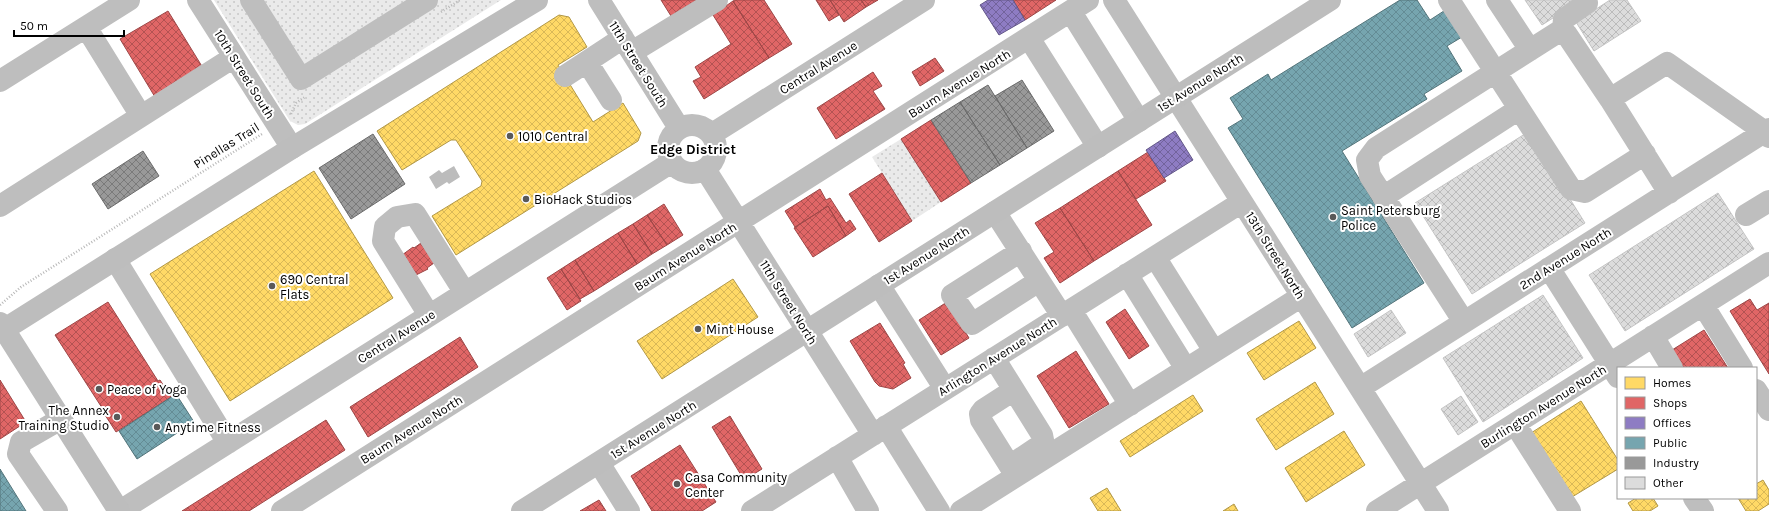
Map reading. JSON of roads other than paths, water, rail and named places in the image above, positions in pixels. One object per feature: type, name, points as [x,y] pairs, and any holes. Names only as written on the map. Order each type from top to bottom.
[{"type":"main road","points":[[119,511],[2,328],[115,260],[292,148],[537,0]]},
{"type":"main road","name":"1st Avenue North","points":[[522,511],[1330,0]]},
{"type":"street","points":[[0,81],[129,0]]},
{"type":"street","name":"10th Street South","points":[[198,0],[292,148]]},
{"type":"street","points":[[251,0],[301,79],[434,6]]},
{"type":"street","name":"11th Street South","points":[[599,0],[679,128]]},
{"type":"street","points":[[565,76],[587,62],[628,45],[717,0]]},
{"type":"street","name":"13th Street North","points":[[1114,0],[1438,511]]},
{"type":"street","points":[[1449,0],[1572,190],[1585,192],[1645,154]]},
{"type":"street","points":[[1497,0],[1530,50]]},
{"type":"street","name":"Central Avenue","points":[[712,134],[912,3]]},
{"type":"street","points":[[1587,3],[1564,19],[1563,29],[1610,99],[1669,192]]},
{"type":"street","points":[[1080,6],[1139,121]]},
{"type":"street","name":"Baum Avenue North","points":[[282,511],[1080,6]]},
{"type":"street","points":[[86,27],[142,116]]},
{"type":"street","points":[[1464,322],[1370,176],[1367,160],[1376,148],[1563,29]]},
{"type":"street","points":[[1029,38],[1098,147]]},
{"type":"street","points":[[0,206],[234,57]]},
{"type":"street","points":[[587,62],[611,100]]},
{"type":"street","points":[[1610,99],[1667,63],[1768,133]]},
{"type":"street","points":[[1383,197],[1519,109]]},
{"type":"street","points":[[686,125],[700,126],[712,134],[717,149],[715,157],[705,169],[691,173],[684,172],[672,162],[668,148],[669,141],[679,128],[686,125]]},
{"type":"street","name":"2nd Avenue North","points":[[1360,388],[1669,192],[1768,133]]},
{"type":"street","name":"Central Avenue","points":[[119,511],[672,162]]},
{"type":"street","name":"11th Street North","points":[[705,169],[807,331],[939,511]]},
{"type":"street","points":[[1746,215],[1769,201]]},
{"type":"street","name":"Arlington Avenue North","points":[[752,511],[1242,202]]},
{"type":"street","points":[[995,212],[1039,281],[1066,313],[1130,405]]},
{"type":"street","points":[[429,316],[383,241],[385,227],[397,217],[415,214],[465,293]]},
{"type":"street","points":[[1021,252],[952,295],[972,324],[1039,281]]},
{"type":"street","points":[[1155,257],[1214,351]]},
{"type":"street","points":[[115,260],[228,443]]},
{"type":"street","name":"Burlington Avenue North","points":[[1618,367],[1653,336],[1769,263]]},
{"type":"street","points":[[1549,268],[1614,371]]},
{"type":"street","points":[[1127,274],[1186,369]]},
{"type":"street","points":[[879,285],[945,389]]},
{"type":"street","points":[[1013,471],[1130,405],[1302,296]]},
{"type":"street","points":[[1703,305],[1741,367]]},
{"type":"street","points":[[1653,336],[1671,367]]},
{"type":"street","points":[[962,511],[1013,471],[1041,445],[1043,440],[1042,435],[994,358]]},
{"type":"street","name":"Burlington Avenue North","points":[[1377,511],[1515,424],[1614,371]]},
{"type":"street","points":[[1013,471],[981,420],[980,414],[983,410],[1014,390]]},
{"type":"street","points":[[1757,392],[1769,410]]},
{"type":"street","points":[[57,511],[18,454],[21,442],[61,419]]},
{"type":"street","points":[[1515,424],[1570,511]]},
{"type":"street","points":[[837,457],[868,511]]},
{"type":"street","points":[[599,463],[629,511]]},
{"type":"street","points":[[1695,499],[1703,511]]},
{"type":"place","name":"1010 Central","points":[[510,136]]},
{"type":"place","name":"BioHack Studios","points":[[526,199]]},
{"type":"place","name":"Saint Petersburg Police","points":[[1333,217]]},
{"type":"place","name":"690 Central Flats","points":[[272,286]]},
{"type":"place","name":"Mint House","points":[[698,329]]},
{"type":"place","name":"Peace of Yoga","points":[[99,389]]},
{"type":"place","name":"The Annex Training Studio","points":[[117,417]]},
{"type":"place","name":"Anytime Fitness","points":[[157,427]]},
{"type":"place","name":"Casa Community Center","points":[[677,484]]},
{"type":"district","name":"Edge District","points":[[693,149]]}]
